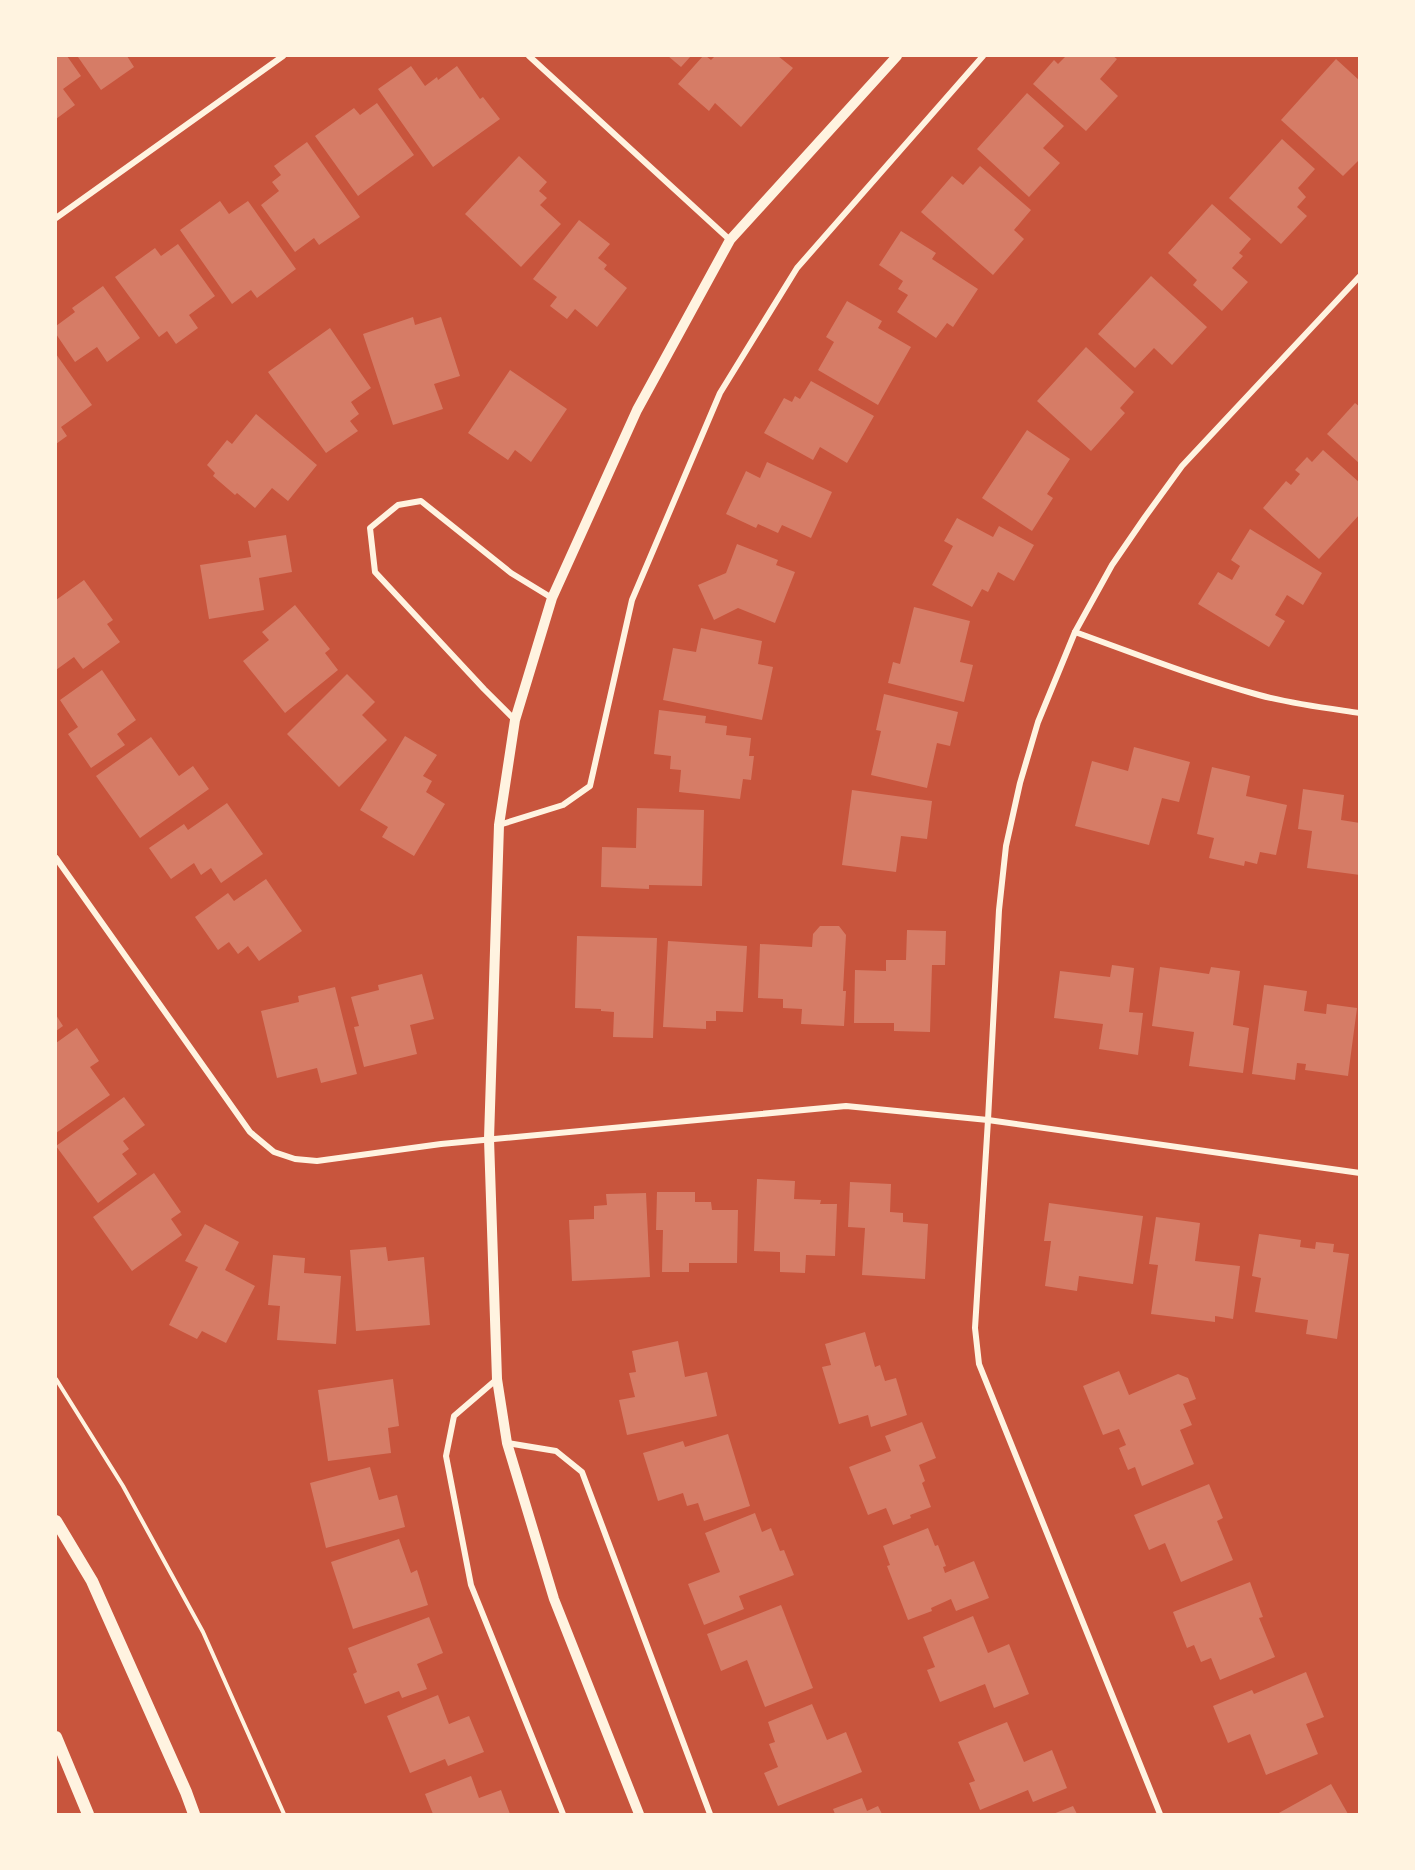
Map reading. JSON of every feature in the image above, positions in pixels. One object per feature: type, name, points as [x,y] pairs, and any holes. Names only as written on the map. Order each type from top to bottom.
[{"type":"main road","points":[[56,1521],[92,1581],[186,1792],[194,1815]]},
{"type":"main road","points":[[56,1737],[88,1815]]},
{"type":"street","points":[[56,218],[283,56]]},
{"type":"street","points":[[529,56],[730,240]]},
{"type":"street","points":[[639,1815],[554,1599],[507,1443],[496,1379],[489,1139],[499,825],[515,720],[552,598],[637,410],[730,240],[897,56]]},
{"type":"street","points":[[499,825],[562,805],[590,786],[632,600],[720,393],[797,268],[983,56]]},
{"type":"street","points":[[1160,1815],[979,1364],[975,1328],[999,910],[1006,846],[1020,783],[1038,722],[1075,632],[1112,565],[1182,466],[1359,276]]},
{"type":"street","points":[[515,720],[375,572],[370,528],[398,506],[421,501],[511,573],[552,598]]},
{"type":"street","points":[[1075,632],[1261,696],[1359,713]]},
{"type":"street","points":[[56,858],[250,1132],[274,1152],[295,1159],[317,1161],[489,1139],[846,1106],[988,1120],[1359,1173]]},
{"type":"street","points":[[496,1379],[454,1416],[446,1456],[471,1585],[563,1815]]},
{"type":"street","points":[[507,1443],[556,1451],[582,1472],[710,1815]]},
{"type":"path","points":[[56,1379],[123,1486],[203,1632],[284,1815]]},
{"type":"building","points":[[56,56],[67,56],[81,76],[63,89],[75,105],[56,119]]},
{"type":"building","points":[[127,56],[134,67],[101,90],[78,57]]},
{"type":"building","points":[[668,56],[691,56],[681,67]]},
{"type":"building","points":[[703,56],[711,60],[715,56],[778,56],[793,68],[741,127],[715,103],[709,111],[678,84]]},
{"type":"building","points":[[1066,56],[1113,56],[1117,59],[1100,79],[1118,96],[1086,131],[1033,84],[1054,60],[1058,64]]},
{"type":"building","points":[[1336,59],[1360,81],[1360,159],[1343,176],[1281,120]]},
{"type":"building","points":[[411,66],[425,86],[437,77],[438,80],[457,66],[480,99],[483,97],[500,119],[433,167],[378,89]]},
{"type":"building","points":[[1027,93],[1064,126],[1043,148],[1060,163],[1029,197],[977,149]]},
{"type":"building","points":[[377,103],[414,155],[358,196],[315,136],[354,108],[360,115]]},
{"type":"building","points":[[1282,139],[1315,169],[1298,188],[1306,197],[1297,207],[1307,216],[1281,244],[1229,198]]},
{"type":"building","points":[[307,142],[360,217],[319,245],[314,238],[295,252],[261,205],[279,191],[272,182],[281,175],[274,166]]},
{"type":"building","points":[[519,156],[547,182],[539,191],[547,198],[540,205],[561,224],[521,267],[465,214]]},
{"type":"building","points":[[980,166],[1031,210],[1014,230],[1024,239],[993,275],[921,212],[952,176],[963,185]]},
{"type":"building","points":[[220,201],[229,214],[248,201],[296,269],[257,298],[251,290],[232,304],[180,230]]},
{"type":"building","points":[[1212,204],[1251,239],[1239,253],[1243,256],[1232,268],[1248,282],[1222,311],[1193,285],[1197,280],[1168,253]]},
{"type":"building","points":[[579,220],[610,244],[598,258],[607,265],[604,269],[627,288],[597,327],[575,309],[567,319],[550,306],[557,297],[533,279]]},
{"type":"building","points":[[901,231],[936,253],[932,259],[978,289],[953,327],[947,323],[936,338],[897,312],[908,295],[898,289],[903,281],[879,265]]},
{"type":"building","points":[[178,244],[215,296],[189,315],[198,328],[176,344],[167,331],[159,337],[115,277],[155,248],[161,256]]},
{"type":"building","points":[[1151,276],[1207,327],[1172,365],[1154,348],[1135,368],[1098,334]]},
{"type":"building","points":[[103,286],[140,338],[107,362],[97,347],[75,362],[56,334],[56,326],[75,312],[72,308]]},
{"type":"building","points":[[847,301],[882,321],[878,328],[911,347],[878,405],[818,370],[834,342],[826,337]]},
{"type":"building","points":[[413,317],[415,325],[441,317],[460,376],[434,384],[443,409],[393,425],[363,334]]},
{"type":"building","points":[[330,328],[371,388],[351,402],[359,414],[350,421],[358,431],[326,453],[268,372]]},
{"type":"building","points":[[1086,347],[1134,392],[1120,408],[1125,413],[1091,451],[1037,401]]},
{"type":"building","points":[[56,354],[92,405],[61,427],[67,436],[56,444]]},
{"type":"building","points":[[510,370],[567,409],[531,462],[515,450],[508,460],[468,433]]},
{"type":"building","points":[[811,381],[874,416],[847,463],[820,447],[813,460],[764,433],[784,398],[792,402],[795,396],[800,399]]},
{"type":"building","points":[[1355,403],[1360,407],[1360,464],[1327,434]]},
{"type":"building","points":[[256,414],[317,465],[288,501],[272,488],[255,508],[213,476],[215,473],[207,465],[227,440],[232,444]]},
{"type":"building","points":[[1027,430],[1070,459],[1047,494],[1053,498],[1032,531],[982,498]]},
{"type":"building","points":[[1323,450],[1360,483],[1360,514],[1319,559],[1263,508],[1286,481],[1291,485],[1300,474],[1295,470],[1307,457],[1312,462]]},
{"type":"building","points":[[767,462],[832,492],[811,538],[782,525],[778,533],[758,524],[756,528],[726,514],[746,471],[760,478]]},
{"type":"building","points":[[957,518],[993,537],[999,526],[1034,545],[1014,581],[998,572],[988,592],[982,589],[972,607],[932,585],[953,546],[944,541]]},
{"type":"building","points":[[1250,529],[1322,573],[1303,605],[1287,595],[1275,615],[1285,621],[1269,647],[1198,604],[1218,572],[1232,580],[1240,566],[1231,560]]},
{"type":"building","points":[[286,535],[292,572],[259,578],[264,610],[209,619],[200,565],[251,557],[248,541]]},
{"type":"building","points":[[737,544],[778,560],[776,565],[795,572],[775,623],[738,608],[714,620],[698,585],[726,573]]},
{"type":"building","points":[[84,580],[113,620],[107,624],[120,642],[83,669],[74,657],[56,670],[56,600]]},
{"type":"building","points":[[295,605],[330,649],[325,653],[338,670],[285,713],[243,661],[269,640],[262,632]]},
{"type":"building","points":[[914,607],[970,621],[960,662],[973,665],[964,702],[888,683],[893,662],[900,664]]},
{"type":"building","points":[[701,628],[762,641],[758,664],[773,667],[762,720],[663,700],[673,648],[696,652]]},
{"type":"building","points":[[102,670],[136,720],[117,734],[125,745],[91,768],[68,734],[78,727],[60,700]]},
{"type":"building","points":[[347,674],[375,702],[362,715],[387,740],[339,787],[287,734]]},
{"type":"building","points":[[884,694],[958,712],[950,746],[937,743],[927,788],[871,775],[881,731],[876,730]]},
{"type":"building","points":[[659,710],[706,716],[705,723],[727,726],[726,735],[751,738],[749,756],[754,756],[751,780],[743,779],[740,799],[679,792],[681,770],[670,769],[671,756],[654,754]]},
{"type":"building","points":[[405,736],[437,755],[423,776],[432,781],[426,792],[445,804],[414,856],[382,837],[388,827],[360,810]]},
{"type":"building","points":[[151,737],[179,776],[193,766],[209,789],[140,838],[96,776]]},
{"type":"building","points":[[1134,747],[1190,762],[1179,802],[1162,798],[1149,845],[1075,826],[1092,761],[1128,771]]},
{"type":"building","points":[[1212,767],[1250,776],[1246,796],[1287,805],[1276,855],[1260,852],[1257,864],[1245,861],[1244,866],[1209,858],[1214,838],[1197,834]]},
{"type":"building","points":[[1303,789],[1344,795],[1341,820],[1360,823],[1360,875],[1307,868],[1312,831],[1298,829]]},
{"type":"building","points":[[852,790],[932,801],[927,839],[901,836],[896,872],[842,865]]},
{"type":"building","points":[[227,803],[263,854],[221,883],[211,868],[201,875],[194,863],[171,879],[149,848],[184,824],[188,830]]},
{"type":"building","points":[[637,808],[704,810],[702,886],[649,885],[649,889],[601,887],[602,847],[636,848]]},
{"type":"building","points":[[266,879],[302,931],[259,961],[248,946],[238,954],[229,942],[218,950],[195,917],[228,893],[234,901]]},
{"type":"building","points":[[820,926],[839,926],[846,935],[844,1026],[801,1024],[802,1009],[783,1008],[783,999],[758,998],[760,944],[812,947],[813,934]]},
{"type":"building","points":[[907,930],[946,931],[945,965],[932,965],[930,1032],[894,1031],[894,1023],[854,1023],[855,970],[886,971],[886,960],[906,960]]},
{"type":"building","points":[[577,936],[657,938],[653,1038],[613,1037],[614,1012],[575,1008]]},
{"type":"building","points":[[668,941],[747,946],[743,1012],[716,1011],[716,1021],[706,1021],[706,1029],[663,1027]]},
{"type":"building","points":[[1112,965],[1134,968],[1129,1012],[1143,1013],[1138,1055],[1099,1049],[1103,1024],[1054,1018],[1060,971],[1110,977]]},
{"type":"building","points":[[1160,967],[1209,974],[1211,967],[1240,971],[1233,1025],[1249,1028],[1243,1073],[1189,1066],[1194,1032],[1152,1026]]},
{"type":"building","points":[[422,974],[434,1019],[410,1025],[417,1054],[364,1067],[354,1027],[359,1026],[351,997],[379,990],[378,985]]},
{"type":"building","points":[[1264,985],[1307,991],[1304,1011],[1326,1014],[1327,1004],[1357,1008],[1348,1076],[1305,1070],[1306,1064],[1297,1063],[1295,1080],[1252,1074]]},
{"type":"building","points":[[335,987],[357,1074],[321,1083],[317,1068],[277,1078],[261,1011],[299,1002],[298,996]]},
{"type":"building","points":[[56,1015],[63,1026],[56,1031]]},
{"type":"building","points":[[77,1028],[99,1061],[90,1067],[110,1095],[56,1133],[56,1043]]},
{"type":"building","points":[[124,1097],[145,1125],[123,1141],[129,1149],[122,1154],[137,1174],[98,1203],[56,1146]]},
{"type":"building","points":[[154,1173],[181,1212],[171,1219],[182,1235],[132,1271],[93,1217]]},
{"type":"building","points":[[757,1179],[795,1181],[794,1199],[821,1200],[820,1204],[837,1204],[835,1256],[806,1255],[805,1273],[780,1272],[780,1252],[754,1251]]},
{"type":"building","points":[[850,1182],[891,1184],[890,1212],[903,1213],[903,1222],[928,1224],[925,1279],[862,1275],[865,1228],[848,1227]]},
{"type":"building","points":[[657,1192],[695,1192],[695,1202],[711,1202],[712,1210],[738,1210],[737,1263],[689,1263],[689,1272],[662,1272],[663,1230],[656,1230]]},
{"type":"building","points":[[646,1193],[650,1277],[572,1281],[569,1220],[594,1219],[594,1206],[607,1205],[606,1194]]},
{"type":"building","points":[[1049,1203],[1143,1216],[1133,1284],[1079,1276],[1077,1291],[1045,1286],[1051,1241],[1044,1241]]},
{"type":"building","points":[[1156,1217],[1200,1223],[1195,1261],[1240,1266],[1233,1319],[1215,1316],[1215,1322],[1151,1314],[1158,1265],[1149,1264]]},
{"type":"building","points":[[205,1224],[239,1242],[225,1270],[255,1286],[226,1343],[202,1331],[197,1339],[169,1325],[198,1267],[185,1261]]},
{"type":"building","points":[[1259,1234],[1301,1240],[1300,1247],[1315,1249],[1316,1242],[1334,1244],[1333,1252],[1349,1254],[1337,1339],[1306,1334],[1308,1320],[1255,1312],[1261,1278],[1252,1276]]},
{"type":"building","points":[[386,1247],[388,1261],[424,1257],[430,1325],[356,1331],[350,1250]]},
{"type":"building","points":[[273,1255],[305,1258],[304,1273],[341,1276],[336,1344],[277,1340],[280,1306],[268,1305]]},
{"type":"building","points":[[865,1332],[875,1367],[880,1365],[885,1381],[896,1378],[907,1415],[871,1427],[868,1415],[839,1424],[822,1367],[831,1365],[825,1344]]},
{"type":"building","points":[[678,1341],[685,1377],[707,1372],[717,1416],[627,1435],[619,1400],[635,1397],[629,1373],[636,1372],[632,1351]]},
{"type":"building","points":[[1119,1371],[1129,1395],[1178,1374],[1188,1378],[1196,1399],[1183,1404],[1192,1425],[1180,1430],[1194,1464],[1142,1486],[1135,1467],[1128,1470],[1119,1448],[1126,1445],[1119,1429],[1103,1435],[1083,1386]]},
{"type":"building","points":[[393,1379],[399,1426],[388,1428],[391,1453],[328,1461],[318,1390]]},
{"type":"building","points":[[922,1422],[936,1458],[919,1465],[925,1481],[922,1483],[931,1507],[893,1525],[886,1508],[868,1515],[849,1467],[891,1451],[885,1436]]},
{"type":"building","points":[[728,1434],[750,1506],[704,1521],[698,1503],[687,1506],[683,1493],[658,1501],[643,1453],[683,1441],[685,1447]]},
{"type":"building","points":[[370,1467],[379,1500],[397,1495],[405,1527],[326,1548],[310,1483]]},
{"type":"building","points":[[1209,1484],[1223,1518],[1217,1521],[1233,1560],[1181,1582],[1165,1543],[1149,1550],[1134,1515]]},
{"type":"building","points":[[755,1513],[762,1532],[771,1528],[780,1551],[784,1550],[794,1575],[739,1596],[744,1609],[704,1625],[688,1584],[720,1572],[705,1533]]},
{"type":"building","points":[[928,1528],[946,1566],[943,1567],[945,1573],[974,1561],[989,1598],[956,1611],[951,1599],[931,1608],[932,1611],[908,1620],[887,1566],[890,1565],[883,1546]]},
{"type":"building","points":[[399,1539],[411,1573],[417,1570],[428,1605],[353,1629],[331,1562]]},
{"type":"building","points":[[1250,1582],[1263,1617],[1259,1618],[1275,1657],[1220,1680],[1211,1658],[1201,1662],[1194,1645],[1187,1648],[1173,1612]]},
{"type":"building","points":[[781,1605],[813,1688],[765,1707],[747,1660],[721,1671],[707,1634]]},
{"type":"building","points":[[973,1616],[988,1653],[1009,1644],[1029,1694],[994,1708],[985,1684],[940,1702],[927,1670],[935,1667],[923,1637]]},
{"type":"building","points":[[429,1617],[443,1653],[417,1664],[427,1689],[402,1698],[399,1691],[365,1704],[353,1674],[357,1672],[348,1648]]},
{"type":"building","points":[[1306,1672],[1324,1717],[1306,1724],[1318,1754],[1266,1775],[1250,1734],[1228,1743],[1213,1706],[1252,1690],[1254,1694]]},
{"type":"building","points":[[438,1695],[449,1724],[469,1716],[484,1752],[448,1766],[445,1759],[410,1773],[387,1716]]},
{"type":"building","points":[[812,1704],[827,1740],[846,1732],[862,1772],[778,1806],[764,1773],[778,1767],[769,1744],[775,1742],[768,1722]]},
{"type":"building","points":[[1007,1722],[1024,1762],[1052,1750],[1067,1788],[1033,1802],[1028,1790],[980,1810],[969,1783],[975,1781],[958,1742]]},
{"type":"building","points":[[471,1776],[479,1798],[501,1790],[510,1814],[433,1814],[425,1794]]},
{"type":"building","points":[[1331,1784],[1348,1814],[1277,1814]]},
{"type":"building","points":[[862,1798],[867,1811],[878,1806],[882,1814],[835,1814],[833,1809]]},
{"type":"building","points":[[1073,1806],[1077,1814],[1053,1814]]}]
